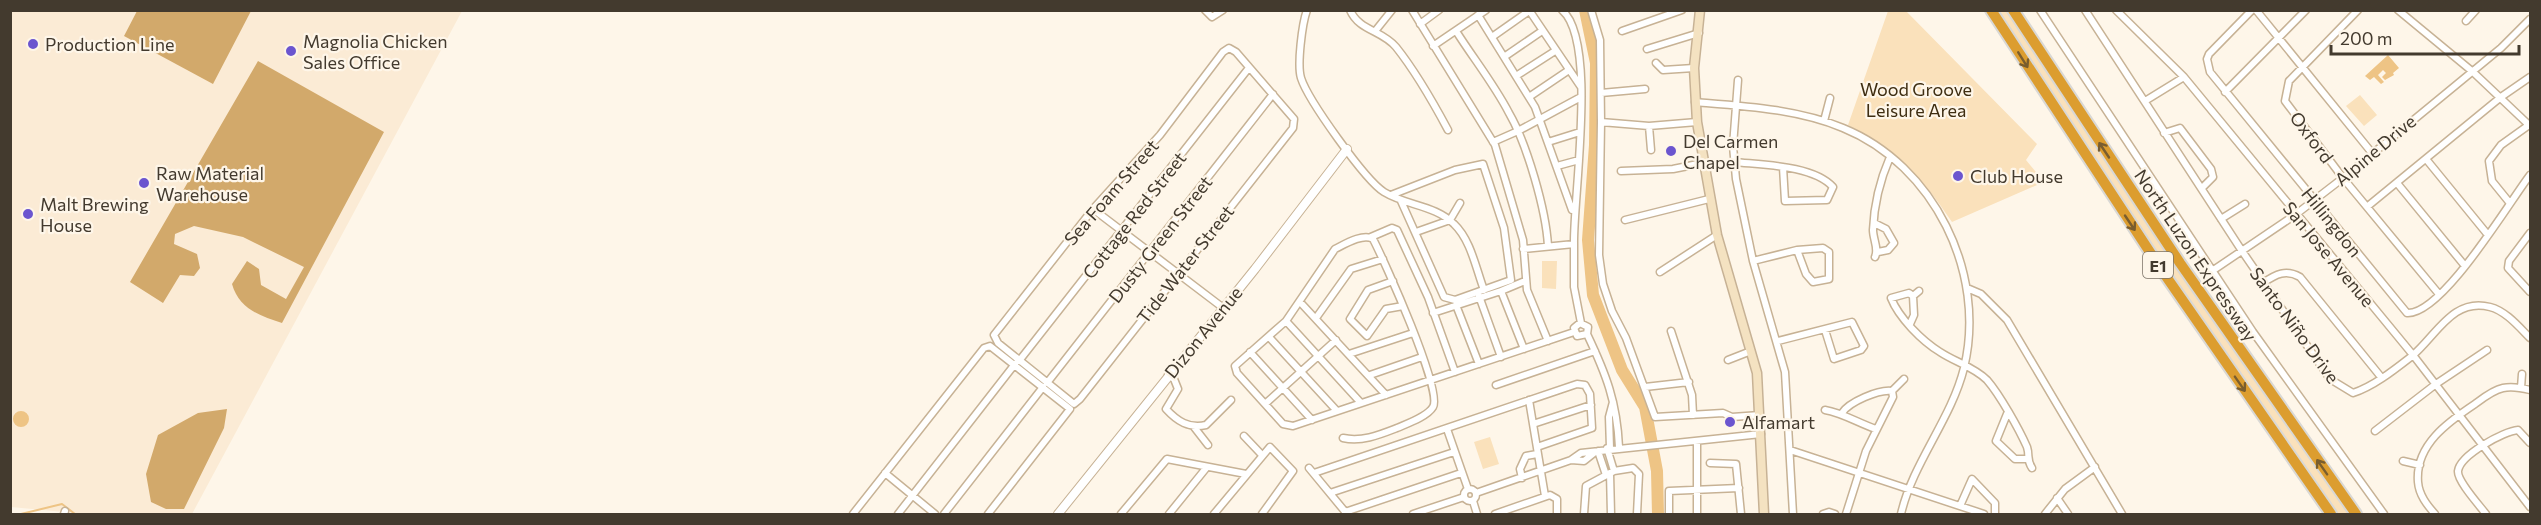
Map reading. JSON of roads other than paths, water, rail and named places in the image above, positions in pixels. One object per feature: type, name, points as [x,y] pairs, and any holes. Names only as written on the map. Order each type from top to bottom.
[{"type":"highway","name":"North Luzon Expressway","points":[[1991,10],[2163,272],[2331,514]]},
{"type":"highway","name":"North Luzon Expressway","points":[[2013,10],[2180,263],[2356,514]]},
{"type":"main road","points":[[1700,10],[1694,68],[1697,122],[1717,236],[1757,373],[1764,514]]},
{"type":"street","points":[[1204,10],[1216,17],[1223,10]]},
{"type":"street","points":[[1350,10],[1354,19],[1364,28],[1376,30],[1395,47],[1448,130]]},
{"type":"street","points":[[1376,30],[1392,10]]},
{"type":"street","points":[[1412,10],[1493,142],[1520,228],[1525,281],[1548,341]]},
{"type":"street","points":[[1420,24],[1439,10]]},
{"type":"street","points":[[1432,46],[1486,10]]},
{"type":"street","points":[[1562,10],[1574,28],[1581,87],[1579,160],[1573,214],[1574,287],[1581,323],[1588,327],[1587,334],[1613,398],[1618,416],[1619,447]]},
{"type":"street","points":[[1591,10],[1600,40],[1599,255],[1603,284],[1657,418],[1694,415],[1760,415]]},
{"type":"street","points":[[1622,32],[1682,10]]},
{"type":"street","points":[[2040,10],[2253,332],[2384,514]]},
{"type":"street","name":"Santo Niño Drive","points":[[2085,10],[2220,219],[2330,379],[2352,395],[2368,388],[2413,355],[2459,310],[2477,306],[2501,312],[2530,338]]},
{"type":"street","name":"San Jose Avenue","points":[[2116,10],[2184,77],[2295,215],[2413,355],[2530,507]]},
{"type":"street","points":[[2254,10],[2372,153]]},
{"type":"street","name":"Hillingdon","points":[[2254,10],[2206,59],[2210,72],[2399,307],[2407,313],[2421,311],[2438,293],[2453,282],[2530,175]]},
{"type":"street","points":[[2225,92],[2306,10]]},
{"type":"street","name":"Oxford","points":[[2358,10],[2301,67],[2282,93],[2290,109],[2343,178],[2438,293]]},
{"type":"street","points":[[2398,10],[2473,72],[2530,125],[2493,152],[2488,165],[2492,181],[2510,202]]},
{"type":"street","points":[[2466,21],[2476,10]]},
{"type":"street","points":[[1492,37],[1529,11],[1581,87]]},
{"type":"street","points":[[1304,12],[1300,59],[1301,79],[1371,181],[1401,201],[1428,208],[1450,220],[1464,237],[1484,290]]},
{"type":"street","points":[[1478,15],[1529,97],[1540,120],[1573,214]]},
{"type":"street","name":"Alpine Drive","points":[[2212,271],[2295,215],[2343,178],[2473,72],[2530,20]]},
{"type":"street","points":[[1456,31],[1509,113],[1518,132],[1544,214],[1548,246]]},
{"type":"street","points":[[1504,57],[1542,32]]},
{"type":"street","points":[[1647,49],[1699,33]]},
{"type":"street","name":"Sea Foam Street","points":[[1017,363],[994,338],[1093,209],[1160,135],[1223,52],[1229,48],[1236,52],[1248,69]]},
{"type":"street","points":[[1516,76],[1555,51]]},
{"type":"street","points":[[1656,63],[1663,70],[1694,68]]},
{"type":"street","points":[[1248,69],[1273,94]]},
{"type":"street","name":"Cottage Red Street","points":[[898,514],[1248,69]]},
{"type":"street","points":[[1529,97],[1569,70]]},
{"type":"street","points":[[2145,101],[2184,77]]},
{"type":"street","points":[[2367,206],[2501,97],[2530,77]]},
{"type":"street","points":[[1738,80],[1734,106],[1734,162],[1740,212],[1785,372],[1793,514]]},
{"type":"street","points":[[1601,93],[1645,89]]},
{"type":"street","name":"Tide Water Street","points":[[988,514],[1295,123],[1273,94]]},
{"type":"street","name":"Dusty Green Street","points":[[944,514],[1273,94]]},
{"type":"street","points":[[1493,142],[1518,132],[1581,97]]},
{"type":"street","points":[[1824,121],[1830,98]]},
{"type":"street","points":[[1695,102],[1824,121],[1868,140],[1922,187],[1945,224],[1959,256],[1967,288],[1969,326],[1964,365],[1951,404],[1923,457],[1901,514]]},
{"type":"street","points":[[1601,122],[1649,126],[1697,122]]},
{"type":"street","points":[[1649,126],[1651,150]]},
{"type":"street","points":[[2164,133],[2180,128],[2211,169],[2213,177],[2202,188]]},
{"type":"street","points":[[1548,142],[1580,132]]},
{"type":"street","name":"Dizon Avenue","points":[[1058,514],[1222,307],[1255,269],[1347,149]]},
{"type":"street","points":[[1874,223],[1886,229],[1897,243],[1876,255],[1874,223],[1877,194],[1890,157]]},
{"type":"street","points":[[2426,159],[2488,235]]},
{"type":"street","points":[[1557,166],[1579,160]]},
{"type":"street","points":[[1734,162],[1783,167],[1819,178],[1833,188],[1831,197],[1827,201],[1785,201],[1783,167]]},
{"type":"street","points":[[1621,171],[1673,169],[1703,163]]},
{"type":"street","points":[[2480,163],[2488,165]]},
{"type":"street","points":[[1390,195],[1455,170],[1483,164],[1504,228],[1511,279],[1455,300],[1444,297],[1401,201]]},
{"type":"street","points":[[2397,183],[2465,266]]},
{"type":"street","points":[[1625,220],[1709,199]]},
{"type":"street","points":[[1416,232],[1450,220],[1460,203]]},
{"type":"street","points":[[2220,219],[2245,204]]},
{"type":"street","points":[[1093,209],[1222,307]]},
{"type":"street","points":[[1455,372],[1433,313],[1397,230],[1392,228],[1335,249],[1286,321],[1237,363],[1235,370],[1265,404],[1288,425],[1312,420],[1431,381],[1574,332]]},
{"type":"street","points":[[2530,233],[2528,243],[2510,261],[2508,268],[2530,292]]},
{"type":"street","points":[[1660,273],[1717,236]]},
{"type":"street","points":[[1343,438],[1362,439],[1409,423],[1430,410],[1434,403],[1431,381],[1403,306],[1371,237]]},
{"type":"street","points":[[1523,249],[1574,244]]},
{"type":"street","points":[[1753,261],[1797,250],[1827,249],[1829,279],[1813,282],[1808,278],[1797,250]]},
{"type":"street","points":[[1316,318],[1351,269],[1383,259]]},
{"type":"street","points":[[2263,283],[2277,274],[2293,269],[2381,377]]},
{"type":"street","points":[[1372,345],[1369,336],[1350,315],[1368,290],[1393,281]]},
{"type":"street","points":[[1433,313],[1525,281]]},
{"type":"street","points":[[1967,288],[1981,294],[2007,320],[2122,514]]},
{"type":"street","points":[[1501,291],[1524,349]]},
{"type":"street","points":[[1910,324],[1914,315],[1916,293],[1891,298],[1900,315],[1938,351],[1964,365],[1989,383],[2026,446],[2026,459],[2032,468]]},
{"type":"street","points":[[1479,296],[1501,357]]},
{"type":"street","points":[[1300,302],[1370,375],[1386,395]]},
{"type":"street","points":[[1456,305],[1479,364]]},
{"type":"street","points":[[1369,336],[1386,309],[1403,306]]},
{"type":"street","points":[[1286,321],[1361,403]]},
{"type":"street","points":[[1778,341],[1852,322],[1864,346],[1861,350],[1833,359],[1825,330]]},
{"type":"street","points":[[1574,332],[1576,326],[1581,323]]},
{"type":"street","points":[[1671,331],[1689,382],[1694,415]]},
{"type":"street","points":[[1574,332],[1580,337],[1587,334]]},
{"type":"street","points":[[1350,354],[1413,333]]},
{"type":"street","points":[[1269,337],[1337,411]]},
{"type":"street","points":[[1265,404],[1336,340]]},
{"type":"street","points":[[853,514],[984,348],[990,346],[1017,363],[1072,406]]},
{"type":"street","points":[[2375,431],[2436,384],[2487,350]]},
{"type":"street","points":[[1496,385],[1595,351]]},
{"type":"street","points":[[1728,360],[1751,351]]},
{"type":"street","points":[[1250,352],[1312,420]]},
{"type":"street","points":[[1370,375],[1422,357]]},
{"type":"street","points":[[2521,388],[2522,374]]},
{"type":"street","points":[[1168,375],[1174,379],[1178,390],[1166,409],[1178,421],[1194,427],[1208,446]]},
{"type":"street","points":[[1892,391],[1904,379]]},
{"type":"street","points":[[1645,387],[1689,382]]},
{"type":"street","points":[[1461,473],[1346,513],[1311,471],[1447,429],[1529,400],[1581,384],[1586,385],[1590,394],[1591,429],[1526,456],[1520,469],[1522,478]]},
{"type":"street","points":[[2434,514],[2422,498],[2418,482],[2420,465],[2433,437],[2458,415],[2495,390],[2521,388],[2530,390]]},
{"type":"street","points":[[1842,413],[1850,405],[1885,390],[1892,391]]},
{"type":"street","points":[[1846,514],[1858,472],[1875,429],[1893,397],[1892,391]]},
{"type":"street","points":[[1611,514],[1609,448],[1613,398]]},
{"type":"street","points":[[1194,427],[1210,423],[1231,400]]},
{"type":"street","points":[[1529,400],[1539,472],[1545,496]]},
{"type":"street","points":[[1533,424],[1591,405]]},
{"type":"street","points":[[1825,410],[1842,413],[1848,419],[1875,429]]},
{"type":"street","points":[[2007,414],[1996,441],[2015,459],[2026,459]]},
{"type":"street","points":[[1447,429],[1468,489],[1476,493],[1571,460],[1581,453],[1609,448],[1663,445],[1761,434]]},
{"type":"street","points":[[2486,514],[2460,480],[2458,472],[2462,464],[2484,445],[2508,431],[2518,430],[2530,443]]},
{"type":"street","points":[[1244,436],[1262,455]]},
{"type":"street","points":[[1697,441],[1697,514]]},
{"type":"street","points":[[1214,514],[1270,447],[1293,471],[1262,514]]},
{"type":"street","points":[[1790,450],[1984,514]]},
{"type":"street","points":[[1330,493],[1454,452]]},
{"type":"street","points":[[1596,452],[1610,473]]},
{"type":"street","points":[[1121,514],[1167,459],[1246,474]]},
{"type":"street","points":[[2403,461],[2420,465]]},
{"type":"street","points":[[1710,463],[1736,464],[1741,514]]},
{"type":"street","points":[[1169,514],[1207,467]]},
{"type":"street","points":[[2045,514],[2057,498],[2079,477],[2095,467]]},
{"type":"street","points":[[1584,514],[1585,487],[1610,473],[1633,468],[1639,474],[1637,514]]},
{"type":"street","points":[[885,473],[935,514]]},
{"type":"street","points":[[1960,506],[1972,479],[1995,503],[1995,514]]},
{"type":"street","points":[[1669,514],[1669,491],[1739,488]]},
{"type":"street","points":[[1413,514],[1464,497],[1468,489]]},
{"type":"street","points":[[1476,493],[1473,501],[1477,514]]},
{"type":"street","points":[[1495,514],[1545,496],[1554,496],[1557,499],[1557,514]]},
{"type":"street","points":[[1464,497],[1466,501],[1473,501]]},
{"type":"street","points":[[2057,498],[2068,514]]},
{"type":"street","points":[[1823,514],[1835,514]]},
{"type":"waterway","points":[[1585,10],[1596,63],[1595,145],[1588,240],[1593,295],[1622,370],[1645,407],[1657,471],[1658,514]]},
{"type":"waterway","points":[[21,514],[62,504],[75,514]]},
{"type":"place","name":"Production Line","points":[[33,44]]},
{"type":"place","name":"Magnolia Chicken Sales Office","points":[[291,51]]},
{"type":"place","name":"Del Carmen Chapel","points":[[1671,151]]},
{"type":"place","name":"Club House","points":[[1958,176]]},
{"type":"place","name":"Raw Material Warehouse","points":[[144,183]]},
{"type":"place","name":"Malt Brewing House","points":[[28,214]]},
{"type":"place","name":"Alfamart","points":[[1730,422]]},
{"type":"park label","name":"Wood Groove Leisure Area","points":[[1916,100]]}]
